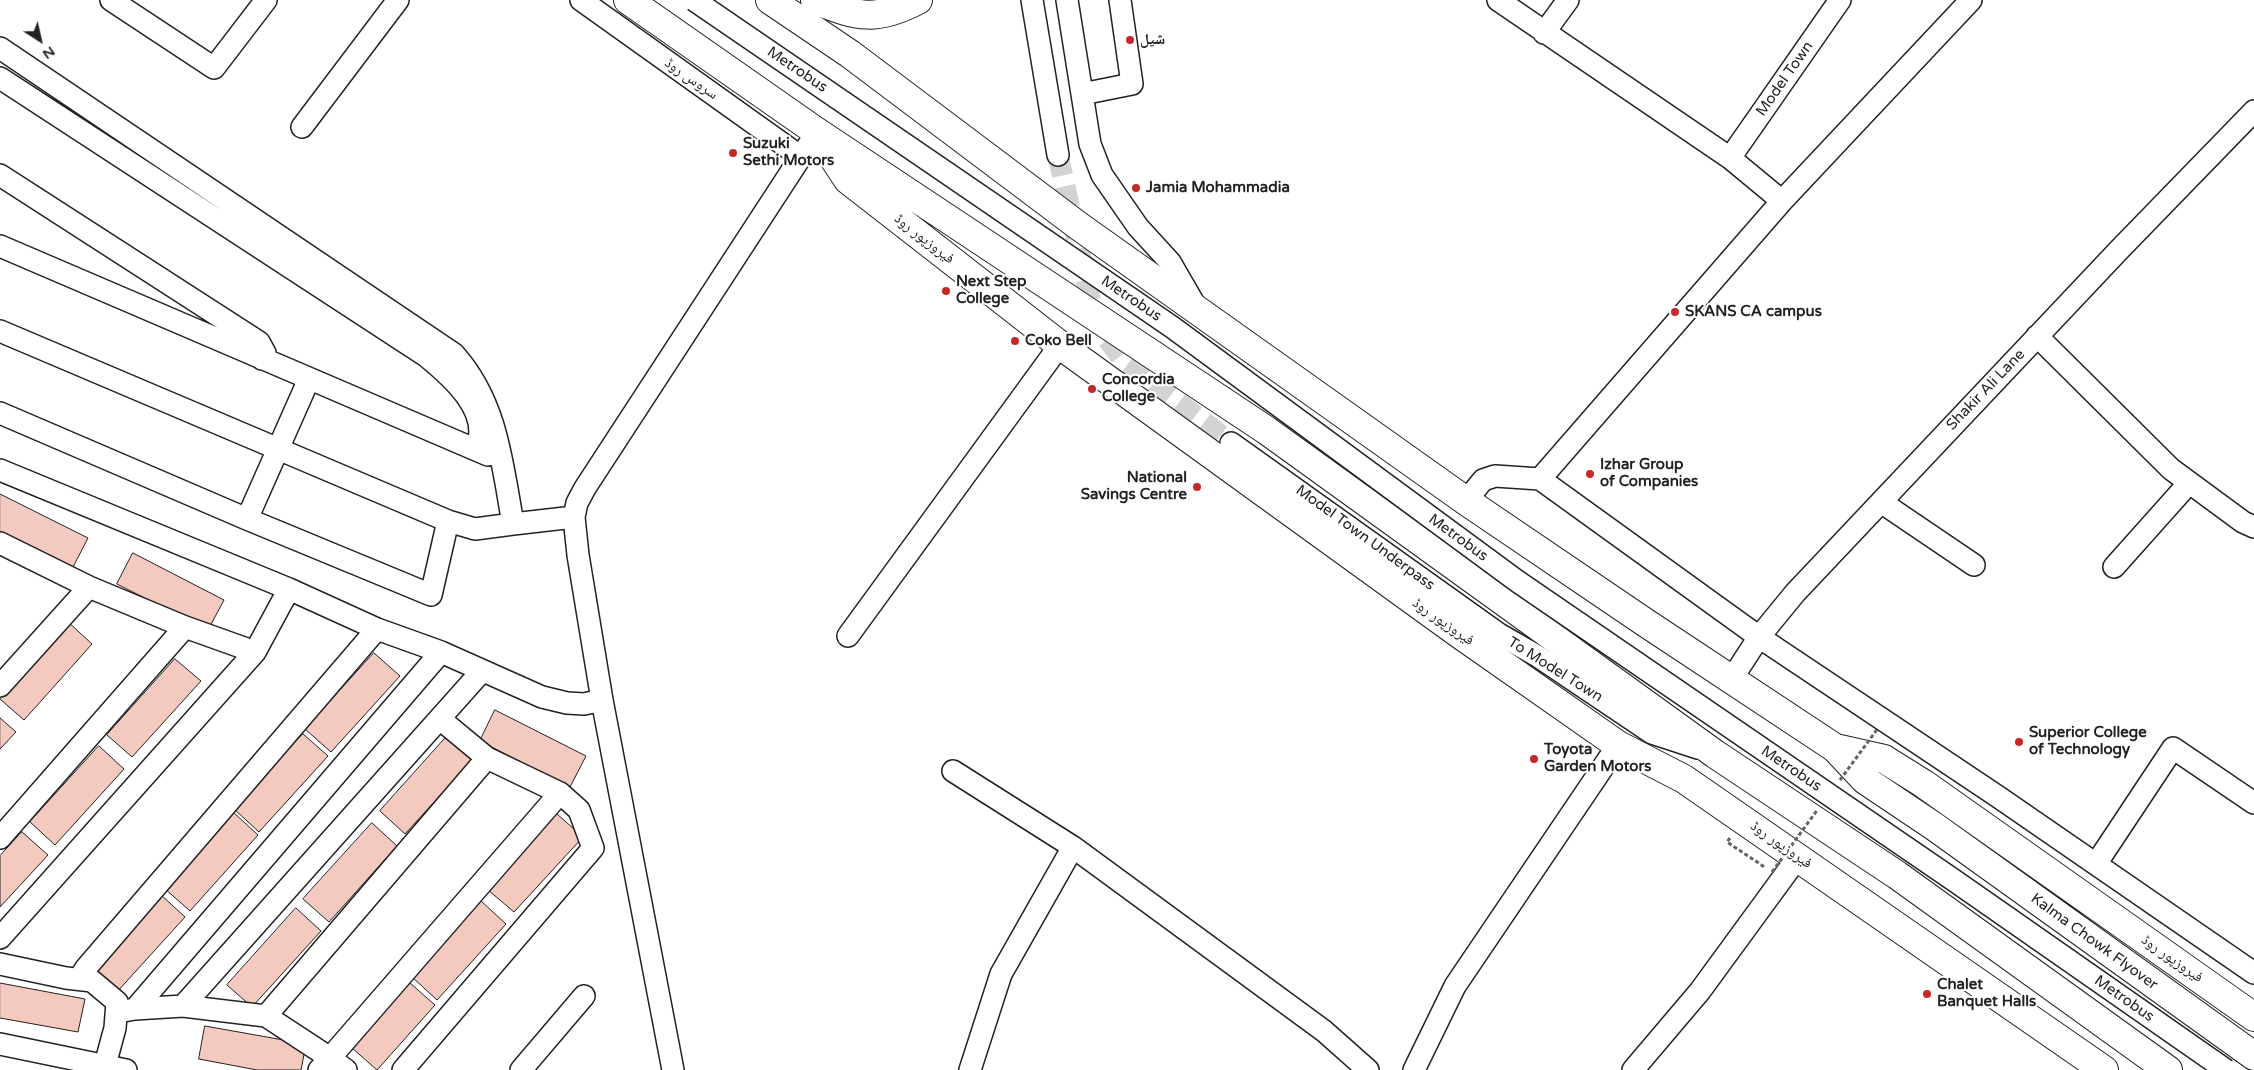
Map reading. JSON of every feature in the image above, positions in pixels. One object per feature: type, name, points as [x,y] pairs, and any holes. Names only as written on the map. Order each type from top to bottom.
[{"type":"main road","name":"فیروزپور روڈ","points":[[628,0],[817,132],[1266,430],[1715,754],[1897,875],[2168,1070]]},
{"type":"main road","name":"فیروزپور روڈ","points":[[770,0],[850,54],[1080,227],[1466,501],[1835,748],[1865,780],[1934,827]]},
{"type":"main road","points":[[815,0],[844,11],[874,16],[900,9],[918,0]]},
{"type":"main road","name":"فیروزپور روڈ","points":[[817,132],[848,180],[1060,345],[1458,633],[1618,745],[1684,779],[2104,1070]]},
{"type":"main road","name":"فیروزپور روڈ","points":[[1835,748],[1884,758],[2254,1017]]},
{"type":"main road","name":"Kalma Chowk Flyover","points":[[1934,827],[2254,1056]]},
{"type":"street","points":[[111,0],[214,68],[266,0]]},
{"type":"street","points":[[302,127],[398,0]]},
{"type":"street","name":"سروس روڈ","points":[[581,0],[801,157]]},
{"type":"street","name":"Metrobus","points":[[694,0],[1172,327],[1516,581],[1955,881],[2226,1070]]},
{"type":"street","points":[[1032,0],[1058,155]]},
{"type":"street","points":[[1067,0],[1090,144],[1102,175],[1138,227],[1170,262],[1199,312]]},
{"type":"street","points":[[1082,94],[1132,84],[1120,0]]},
{"type":"street","points":[[1498,0],[1730,158],[1782,201]]},
{"type":"street","points":[[1544,33],[1568,0]]},
{"type":"street","name":"Model Town","points":[[1730,158],[1840,0]]},
{"type":"street","points":[[1540,479],[1782,201],[1971,0]]},
{"type":"street","points":[[0,48],[454,354],[470,372],[482,394],[492,421],[501,456],[513,524]]},
{"type":"street","points":[[0,78],[426,356],[448,374],[467,397],[476,414],[481,431],[481,439],[476,449]]},
{"type":"street","name":"Shakir Ali Lane","points":[[1731,680],[1759,637],[1795,594],[2038,336],[2254,111]]},
{"type":"street","points":[[673,1070],[602,700],[578,555],[574,517],[577,504],[585,488],[817,132]]},
{"type":"street","points":[[0,175],[259,342],[265,352],[262,358]]},
{"type":"street","points":[[0,246],[496,459],[501,456]]},
{"type":"street","points":[[0,332],[448,521],[475,529],[574,517]]},
{"type":"street","points":[[2038,336],[2171,469],[2254,527]]},
{"type":"street","points":[[848,636],[1060,345]]},
{"type":"street","points":[[247,519],[309,379]]},
{"type":"street","points":[[0,413],[247,519],[431,595],[448,521]]},
{"type":"street","name":"Model Town Underpass","points":[[1231,443],[1498,634]]},
{"type":"street","points":[[0,470],[289,589],[377,629],[441,652],[542,697],[567,703],[584,704],[602,700]]},
{"type":"street","points":[[1466,501],[1484,480],[1495,476],[1540,479],[1759,637],[2254,973]]},
{"type":"street","points":[[2114,567],[2189,483]]},
{"type":"street","points":[[1881,502],[1974,565]]},
{"type":"street","points":[[4,551],[185,626],[256,652]]},
{"type":"street","points":[[0,686],[89,586]]},
{"type":"street","points":[[0,938],[256,652],[289,589]]},
{"type":"street","points":[[0,838],[185,626]]},
{"type":"street","points":[[78,980],[86,968],[377,629]]},
{"type":"street","name":"To Model Town","points":[[1498,634],[1539,657],[1652,733],[1715,754]]},
{"type":"street","name":"To Model Town","points":[[1498,634],[1530,665],[1634,739],[1684,779]]},
{"type":"street","points":[[105,1065],[127,1010],[441,652]]},
{"type":"street","points":[[183,1006],[482,671]]},
{"type":"street","points":[[402,1070],[593,848],[579,810],[560,793],[487,758],[440,718]]},
{"type":"street","points":[[1414,1070],[1455,986],[1618,745]]},
{"type":"street","points":[[2096,864],[2173,748],[2254,803]]},
{"type":"street","points":[[266,1016],[487,758]]},
{"type":"street","points":[[953,771],[1073,847],[1324,1031],[1368,1070]]},
{"type":"street","points":[[0,964],[78,980],[92,981],[127,1010],[183,1006],[266,1016],[332,1066],[560,793]]},
{"type":"street","points":[[970,1070],[1001,974],[1073,847]]},
{"type":"street","points":[[1633,1070],[1700,991],[1798,857]]},
{"type":"street","points":[[521,1070],[584,996]]},
{"type":"street","points":[[0,1044],[126,1070]]},
{"type":"path","points":[[1727,842],[1772,872]]},
{"type":"building","points":[[0,494],[88,538],[72,569],[0,532]]},
{"type":"building","points":[[133,553],[224,600],[208,630],[117,584]]},
{"type":"building","points":[[67,621],[92,644],[24,720],[0,699],[0,695]]},
{"type":"building","points":[[374,653],[400,676],[331,752],[305,729]]},
{"type":"building","points":[[175,659],[201,681],[132,757],[107,735]]},
{"type":"building","points":[[495,710],[586,756],[570,787],[480,741]]},
{"type":"building","points":[[0,718],[16,732],[0,749]]},
{"type":"building","points":[[303,734],[328,756],[259,832],[234,809]]},
{"type":"building","points":[[448,735],[474,758],[405,834],[380,811]]},
{"type":"building","points":[[99,746],[124,769],[55,845],[30,822]]},
{"type":"building","points":[[233,812],[258,835],[190,911],[164,888]]},
{"type":"building","points":[[557,814],[583,837],[514,912],[488,890]]},
{"type":"building","points":[[372,823],[397,846],[329,922],[303,899]]},
{"type":"building","points":[[22,832],[48,855],[0,907],[0,856]]},
{"type":"building","points":[[160,894],[185,917],[116,993],[91,970]]},
{"type":"building","points":[[481,901],[506,924],[437,1000],[412,977]]},
{"type":"building","points":[[296,908],[321,931],[252,1007],[227,985]]},
{"type":"building","points":[[0,983],[85,999],[78,1032],[0,1018]]},
{"type":"building","points":[[410,983],[435,1005],[377,1070],[352,1048]]},
{"type":"building","points":[[205,1026],[306,1044],[301,1070],[257,1070],[199,1059]]},
{"type":"tunnel","points":[[1058,155],[1092,308],[1103,333],[1124,361],[1231,443]]},
{"type":"place","name":"شیل","points":[[1130,40]]},
{"type":"place","name":"Suzuki Sethi Motors","points":[[733,153]]},
{"type":"place","name":"Jamia Mohammadia","points":[[1136,188]]},
{"type":"place","name":"Next Step College","points":[[946,291]]},
{"type":"place","name":"SKANS CA campus","points":[[1675,312]]},
{"type":"place","name":"Coko Bell","points":[[1015,341]]},
{"type":"place","name":"Concordia College","points":[[1092,389]]},
{"type":"place","name":"Izhar Group of Companies","points":[[1590,474]]},
{"type":"place","name":"National Savings Centre","points":[[1197,487]]},
{"type":"place","name":"Superior College of Technology","points":[[2019,742]]},
{"type":"place","name":"Toyota Garden Motors","points":[[1534,759]]},
{"type":"place","name":"Chalet Banquet Halls","points":[[1927,994]]}]
